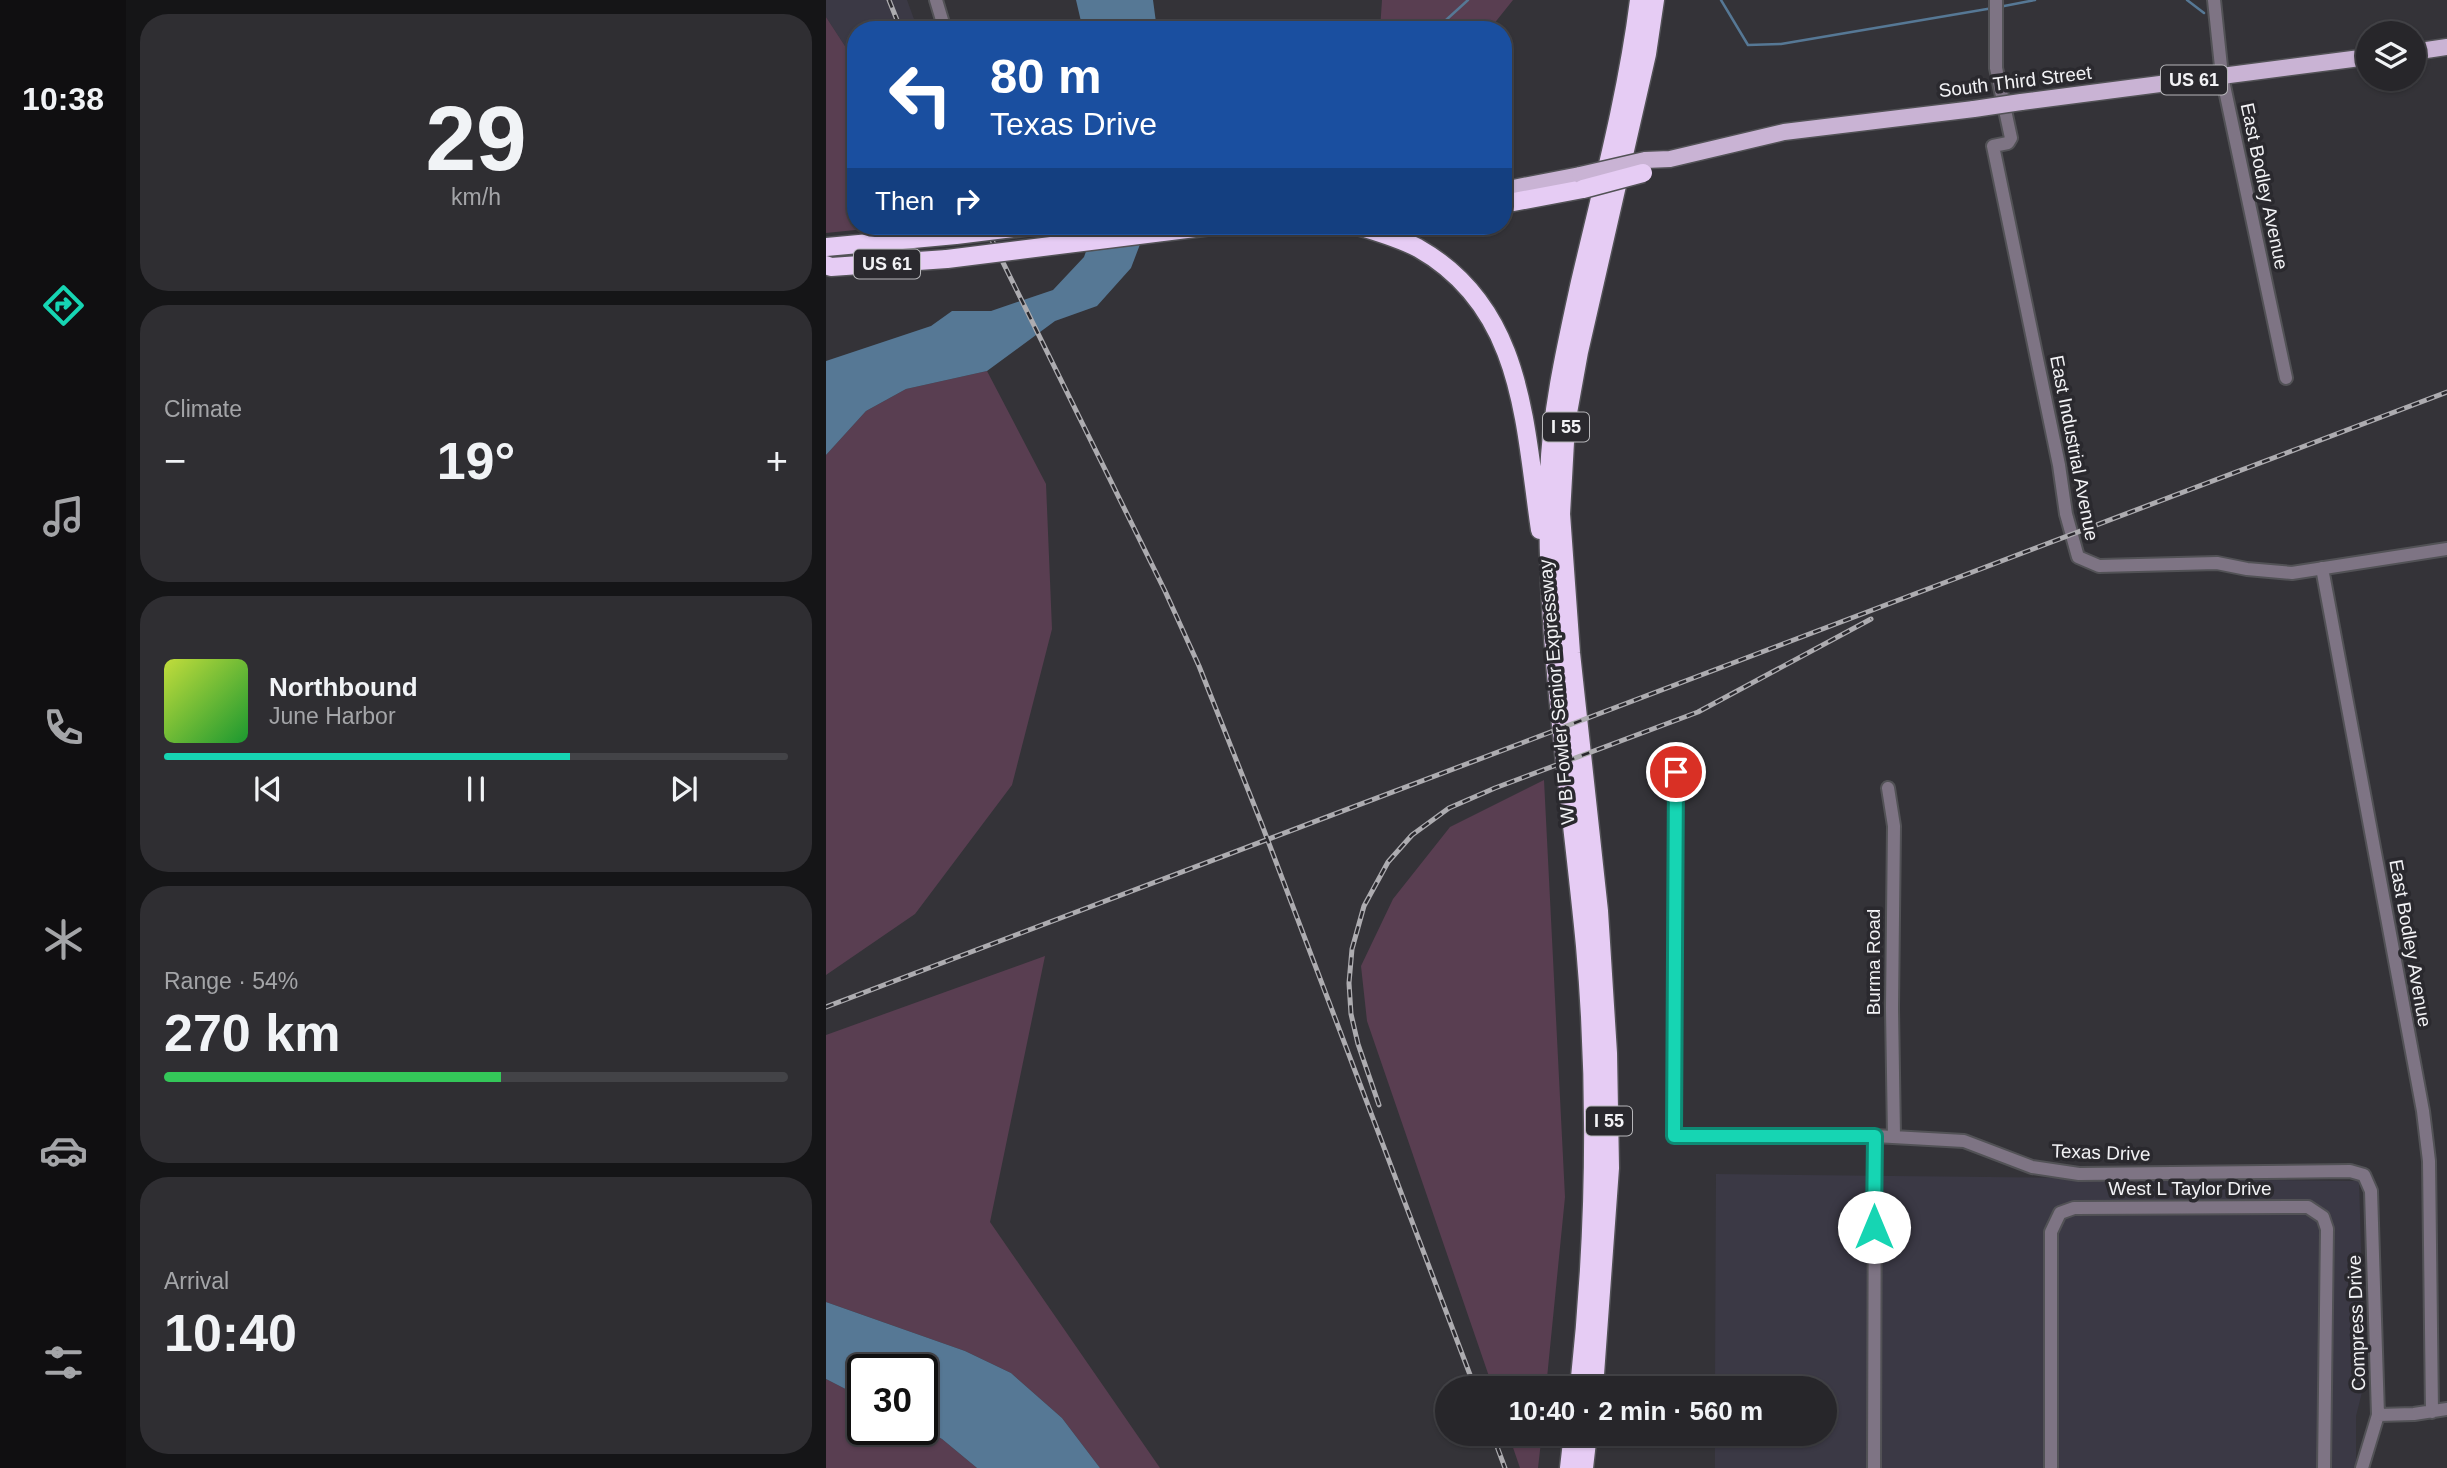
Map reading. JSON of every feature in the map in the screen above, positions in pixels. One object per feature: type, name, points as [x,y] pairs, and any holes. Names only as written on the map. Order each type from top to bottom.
[{"type":"highway","name":"W B Fowler Senior Expressway","points":[[1580,1376],[1592,1221],[1592,1053],[1584,940],[1548,587],[1549,473],[1561,364],[1631,62],[1639,0]]},
{"type":"highway","name":"W B Fowler Senior Expressway","points":[[1595,1376],[1610,1168],[1608,1053],[1599,911],[1571,653],[1561,514],[1566,424],[1579,352],[1647,54],[1655,0]]},
{"type":"highway","name":"South Third Street","points":[[1512,201],[1644,167]]},
{"type":"highway","name":"US 61","points":[[826,247],[956,235]]},
{"type":"highway","name":"US 61","points":[[826,265],[870,265],[947,259],[1138,235]]},
{"type":"highway","points":[[1388,235],[1418,248],[1457,277],[1483,304],[1508,354],[1522,400],[1548,587]]},
{"type":"highway","points":[[1569,1468],[1572,1446]]},
{"type":"highway","points":[[1584,1468],[1587,1446]]},
{"type":"main road","points":[[2426,49],[2447,47]]},
{"type":"main road","name":"South Third Street","points":[[1644,167],[1784,132],[2356,59]]},
{"type":"main road","name":"South Third Street","points":[[1512,189],[1581,182]]},
{"type":"street","points":[[936,0],[942,21]]},
{"type":"street","name":"East Industrial Avenue","points":[[1996,0],[1996,68],[2011,138],[2008,143],[1993,146],[2059,465],[2066,514],[2078,557],[2091,564],[2112,566],[2217,563],[2292,573],[2322,568]]},
{"type":"street","name":"East Bodley Avenue","points":[[2214,0],[2222,76],[2286,378]]},
{"type":"street","points":[[2322,568],[2447,548]]},
{"type":"street","name":"East Bodley Avenue","points":[[2322,568],[2423,1111],[2429,1161],[2432,1412]]},
{"type":"street","name":"Texas Drive","points":[[1676,772],[1674,1136],[1875,1136],[1964,1141],[2032,1167],[2079,1174],[2350,1171],[2364,1175]]},
{"type":"street","name":"Burma Road","points":[[1888,788],[1894,826],[1894,1137]]},
{"type":"street","points":[[1874,1468],[1875,1136]]},
{"type":"street","name":"Compress Drive","points":[[2362,1468],[2378,1415],[2371,1191],[2364,1175]]},
{"type":"street","name":"West L Taylor Drive","points":[[2051,1468],[2051,1232],[2060,1213],[2074,1208],[2308,1207],[2323,1217],[2327,1230],[2324,1468]]},
{"type":"street","points":[[2378,1415],[2447,1409]]},
{"type":"shaded area","points":[[826,0],[907,0],[915,21],[847,21],[847,49],[826,17]]},
{"type":"shaded area","points":[[1382,0],[1513,0],[1496,21],[1381,21]]},
{"type":"shaded area","points":[[826,17],[847,49],[847,231],[826,233]]},
{"type":"shaded area","points":[[987,371],[1046,484],[1052,629],[1012,785],[915,914],[826,975],[826,455],[866,411],[906,389]]},
{"type":"shaded area","points":[[1544,780],[1565,1197],[1547,1376],[1489,1376],[1367,1021],[1361,966],[1393,899],[1450,827]]},
{"type":"shaded area","points":[[1045,956],[990,1222],[1160,1468],[1100,1468],[1062,1418],[1011,1373],[965,1351],[826,1302],[826,1035]]},
{"type":"shaded area","points":[[1716,1174],[2359,1181],[2365,1380],[2356,1416],[2356,1468],[1715,1468],[1715,1446],[1837,1446],[1837,1376],[1715,1376]]},
{"type":"shaded area","points":[[826,1379],[847,1390],[847,1445],[938,1445],[938,1437],[977,1468],[826,1468]]},
{"type":"shaded area","points":[[1512,1446],[1541,1446],[1538,1468],[1520,1468]]},
{"type":"water","points":[[1076,0],[1153,0],[1156,21],[1081,21]]},
{"type":"water","points":[[1092,235],[1144,235],[1131,268],[1097,306],[1055,321],[987,371],[906,389],[866,411],[826,455],[826,361],[931,326],[952,311],[991,311],[1053,290],[1084,257]]},
{"type":"water","points":[[826,1302],[965,1351],[1011,1373],[1062,1418],[1100,1468],[977,1468],[938,1437],[938,1354],[847,1354],[847,1390],[826,1379]]},
{"type":"waterway","points":[[1445,21],[1468,0]]},
{"type":"waterway","points":[[1721,0],[1748,45],[1781,44],[1993,8]]},
{"type":"waterway","points":[[1999,7],[2035,0]]},
{"type":"waterway","points":[[2187,0],[2204,13]]},
{"type":"railway","points":[[889,0],[897,21]]},
{"type":"railway","points":[[989,235],[1165,591],[1199,666],[1470,1376]]},
{"type":"railway","points":[[826,1007],[2447,392]]},
{"type":"railway","points":[[1379,1105],[1358,1044],[1351,1014],[1349,983],[1352,949],[1364,906],[1388,862],[1412,835],[1449,808],[1495,788],[1698,712],[1871,619]]},
{"type":"railway","points":[[1497,1446],[1505,1468]]},
{"type":"route","points":[[1676,772],[1674,1136],[1875,1136],[1874,1227]]}]
